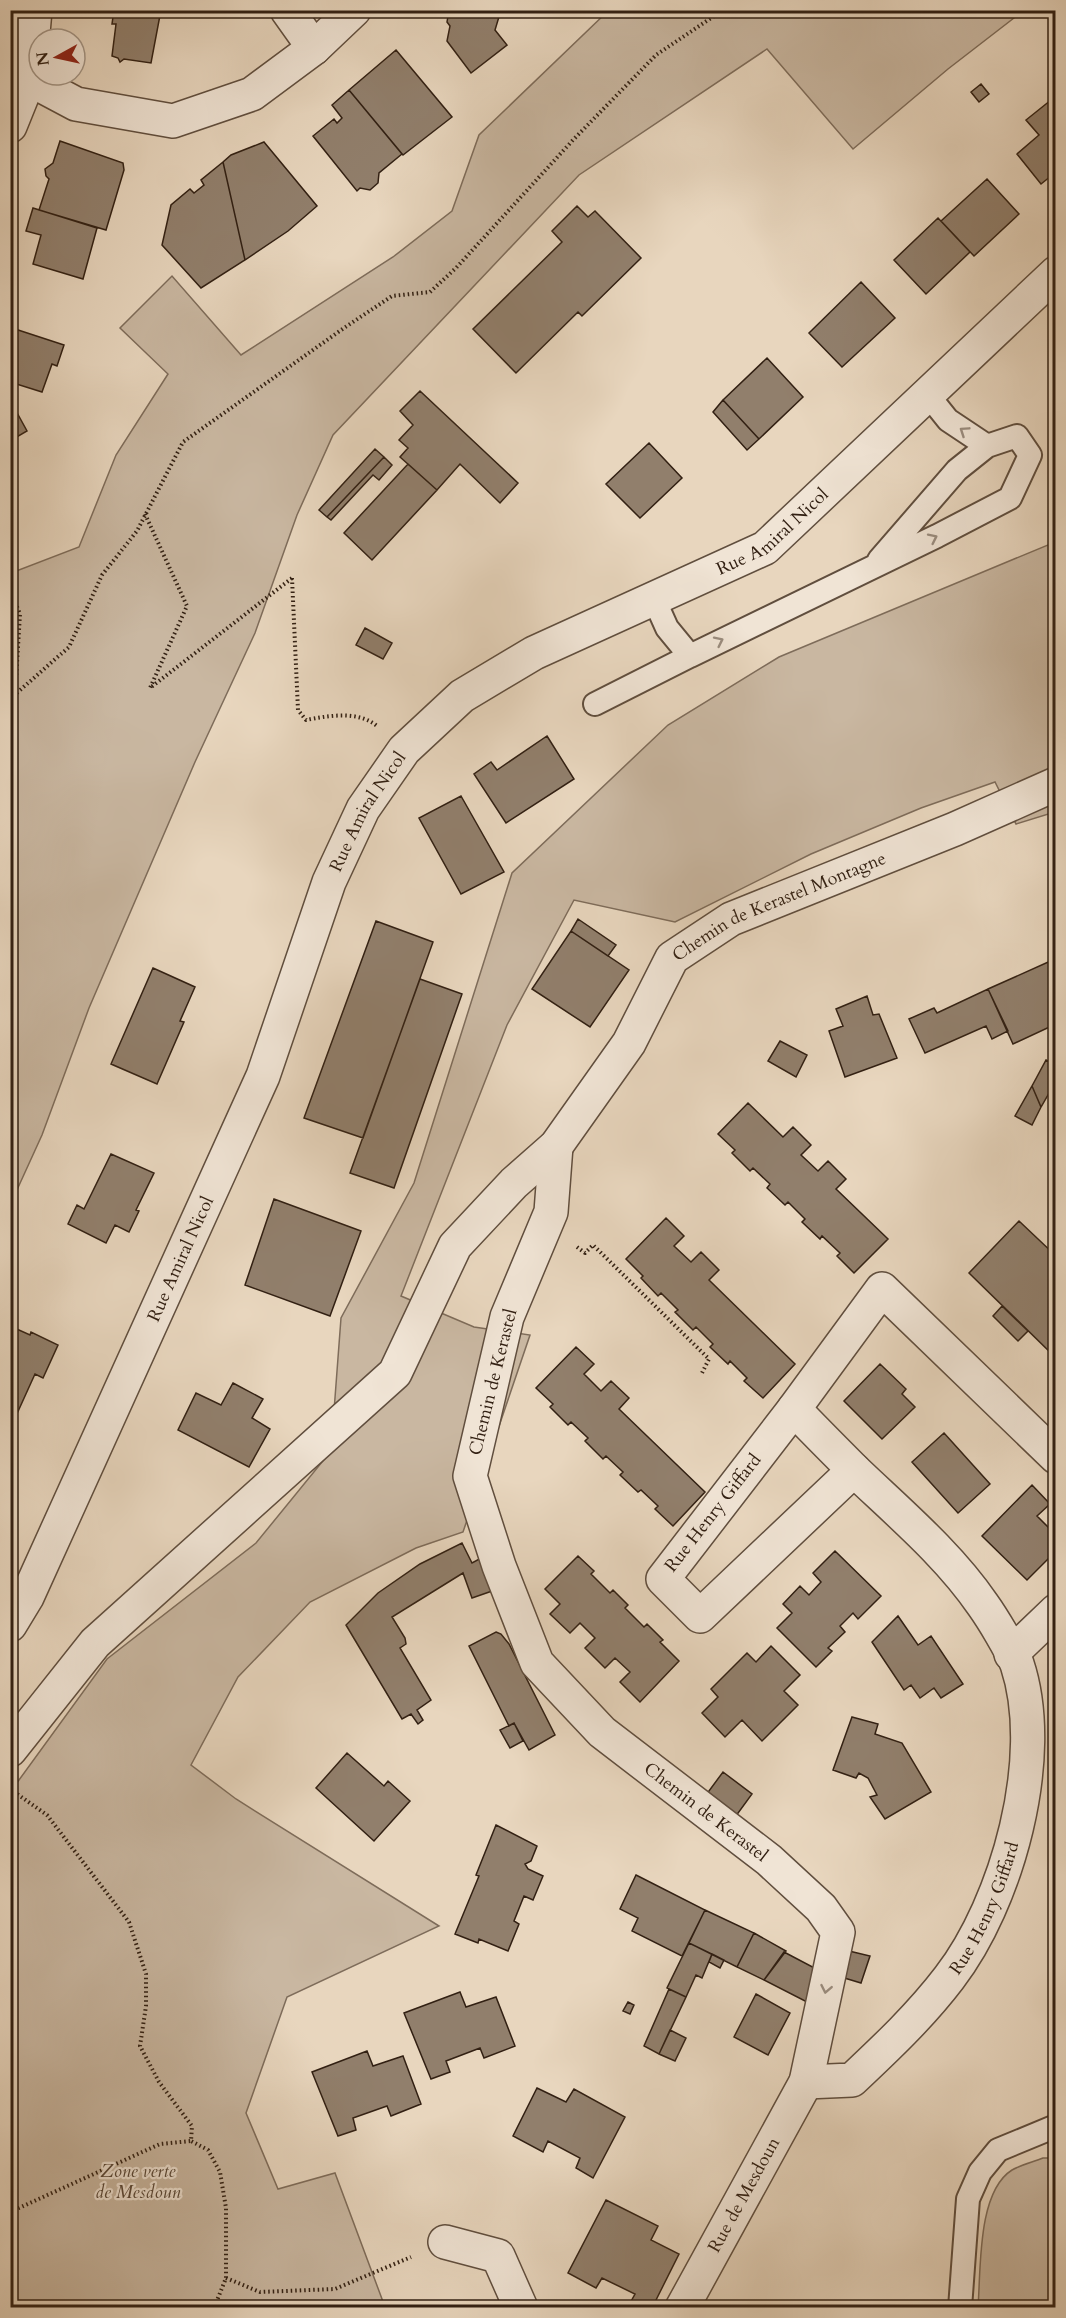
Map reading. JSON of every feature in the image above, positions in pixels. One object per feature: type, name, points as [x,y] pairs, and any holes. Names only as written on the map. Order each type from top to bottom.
[{"type":"street","points":[[34,27],[35,10]]},
{"type":"street","points":[[287,10],[314,48]]},
{"type":"street","points":[[44,87],[76,104],[173,122],[252,94],[314,48],[354,10]]},
{"type":"street","points":[[10,126],[27,84]]},
{"type":"street","name":"Rue Amiral Nicol","points":[[10,1625],[27,1597],[263,1076],[329,882],[363,809],[404,750],[462,696],[534,653],[765,548],[1056,273]]},
{"type":"street","name":"Chemin de Kerastel Montagne","points":[[556,1146],[629,1043],[672,958],[731,919],[955,830],[1056,784]]},
{"type":"street","points":[[10,1750],[96,1643],[395,1373],[455,1246],[514,1183],[556,1146]]},
{"type":"street","name":"Chemin de Kerastel","points":[[556,1146],[550,1212],[507,1317],[470,1476],[499,1566],[537,1663],[602,1732],[770,1860],[820,1908],[838,1932],[806,2082]]},
{"type":"street","name":"Rue Henry Giffard","points":[[854,1470],[700,1616],[663,1579],[794,1409],[882,1289],[1056,1457]]},
{"type":"street","name":"Rue Henry Giffard","points":[[794,1409],[935,1547],[983,1605],[1016,1663],[1027,1711],[1027,1753],[1022,1802],[1005,1870],[983,1924],[950,1977],[909,2025],[852,2080],[806,2082]]},
{"type":"street","points":[[1011,1654],[1056,1611]]},
{"type":"street","name":"Rue de Mesdoun","points":[[682,2307],[806,2082]]},
{"type":"street","points":[[445,2242],[498,2256],[521,2307]]},
{"type":"lane","points":[[928,395],[948,420],[987,446]]},
{"type":"lane","points":[[595,704],[873,567],[1010,498],[1030,455],[1017,436],[987,446],[957,470],[873,567]]},
{"type":"lane","points":[[654,599],[667,628],[690,656]]},
{"type":"lane","points":[[960,2307],[968,2199],[980,2172],[998,2150],[1056,2126]]},
{"type":"path","points":[[10,699],[69,647],[102,575],[137,531],[183,442],[392,296],[430,292],[456,268],[573,140],[656,55],[723,10]]},
{"type":"path","points":[[145,514],[187,606],[150,688],[292,578],[298,710],[306,720],[337,715],[371,721]]},
{"type":"path","points":[[10,590],[20,614],[15,695]]},
{"type":"path","points":[[585,1253],[593,1245],[709,1359],[701,1375]]},
{"type":"path","points":[[10,1790],[47,1815],[129,1922],[146,1974],[146,2006],[140,2046],[159,2082],[192,2126],[191,2141]]},
{"type":"path","points":[[10,2212],[160,2144],[191,2141],[208,2150],[220,2172],[226,2208],[226,2277],[214,2307]]},
{"type":"path","points":[[226,2277],[260,2292],[335,2289],[445,2242]]},
{"type":"green space","points":[[608,11],[1023,11],[948,69],[853,149],[767,49],[579,175],[333,435],[297,515],[255,633],[195,762],[89,1008],[42,1135],[11,1203],[11,573],[79,547],[116,455],[168,374],[120,328],[172,276],[241,355],[393,257],[452,211],[479,135]]},
{"type":"green space","name":"Zone verte de Mesdoun","points":[[1055,542],[1055,812],[1016,824],[995,782],[921,808],[811,854],[675,922],[574,900],[507,1025],[401,1296],[474,1327],[530,1335],[463,1532],[416,1548],[310,1602],[238,1677],[191,1765],[236,1799],[439,1926],[287,1997],[246,2113],[278,2189],[335,2173],[385,2307],[11,2308],[11,1791],[107,1659],[256,1543],[331,1451],[341,1318],[414,1183],[512,873],[668,725],[779,657]]},
{"type":"green space","points":[[1043,2158],[1055,2158],[1055,2307],[978,2307],[983,2233],[992,2195],[1012,2170]]},
{"type":"building","points":[[114,10],[161,10],[151,63],[124,59],[120,62],[118,58],[112,56],[116,24],[112,24]]},
{"type":"building","points":[[449,10],[501,10],[495,30],[507,45],[471,73],[447,41],[450,26],[447,22]]},
{"type":"building","points":[[396,50],[452,117],[403,155],[349,90]]},
{"type":"building","points":[[981,84],[989,94],[979,102],[971,92]]},
{"type":"building","points":[[349,90],[402,154],[379,173],[378,183],[370,190],[360,188],[357,191],[313,136],[334,119],[337,123],[342,118],[332,105]]},
{"type":"building","points":[[1056,96],[1056,172],[1041,184],[1017,154],[1039,135],[1026,120]]},
{"type":"building","points":[[60,141],[123,163],[124,170],[106,230],[39,210],[49,179],[45,169],[53,163]]},
{"type":"building","points":[[264,142],[317,206],[288,231],[245,260],[223,162],[231,155]]},
{"type":"building","points":[[223,162],[245,260],[201,288],[162,245],[171,205],[190,189],[194,193],[204,185],[201,180]]},
{"type":"building","points":[[987,179],[1019,214],[974,256],[941,221]]},
{"type":"building","points":[[577,206],[588,217],[595,211],[641,258],[582,316],[578,312],[516,373],[473,329],[562,242],[552,231]]},
{"type":"building","points":[[33,208],[97,228],[83,279],[33,264],[41,235],[26,231]]},
{"type":"building","points":[[938,218],[970,252],[926,294],[894,260]]},
{"type":"building","points":[[861,282],[895,318],[842,367],[809,333]]},
{"type":"building","points":[[12,328],[64,345],[57,366],[52,364],[42,392],[10,382]]},
{"type":"building","points":[[767,358],[803,397],[759,439],[723,400]]},
{"type":"building","points":[[420,391],[518,483],[500,503],[460,464],[437,490],[400,457],[408,448],[399,440],[413,425],[400,411]]},
{"type":"building","points":[[10,400],[27,431],[10,441]]},
{"type":"building","points":[[723,400],[759,439],[747,450],[713,412]]},
{"type":"building","points":[[649,443],[682,478],[640,518],[606,484]]},
{"type":"building","points":[[375,449],[384,457],[327,517],[319,510]]},
{"type":"building","points":[[384,457],[392,465],[379,480],[373,475],[331,520],[327,517]]},
{"type":"building","points":[[408,464],[437,490],[372,560],[344,533]]},
{"type":"building","points":[[365,628],[392,643],[383,659],[356,645]]},
{"type":"building","points":[[547,736],[574,779],[506,823],[474,774],[491,762],[497,770]]},
{"type":"building","points":[[461,796],[504,872],[461,894],[419,818]]},
{"type":"building","points":[[578,919],[616,945],[608,956],[571,931]]},
{"type":"building","points":[[376,921],[433,942],[363,1138],[304,1118]]},
{"type":"building","points":[[571,931],[629,970],[590,1027],[532,989]]},
{"type":"building","points":[[1055,959],[1056,1024],[1013,1044],[988,989]]},
{"type":"building","points":[[153,968],[195,987],[180,1021],[184,1022],[157,1084],[111,1064]]},
{"type":"building","points":[[420,979],[462,994],[394,1188],[350,1173]]},
{"type":"building","points":[[988,989],[1008,1031],[992,1039],[986,1026],[925,1053],[909,1019],[934,1008],[937,1013]]},
{"type":"building","points":[[867,996],[873,1015],[879,1014],[897,1058],[845,1077],[829,1031],[843,1026],[836,1009]]},
{"type":"building","points":[[780,1041],[807,1055],[796,1077],[768,1061]]},
{"type":"building","points":[[1046,1060],[1056,1065],[1056,1081],[1041,1107],[1032,1086]]},
{"type":"building","points":[[1032,1086],[1041,1107],[1032,1125],[1015,1116]]},
{"type":"building","points":[[748,1103],[783,1137],[793,1127],[811,1145],[801,1155],[818,1171],[828,1161],[846,1179],[836,1189],[888,1239],[854,1273],[837,1256],[840,1253],[802,1222],[805,1219],[788,1202],[785,1205],[767,1188],[770,1184],[753,1168],[750,1171],[732,1153],[735,1150],[718,1134]]},
{"type":"building","points":[[111,1154],[154,1173],[136,1210],[139,1211],[129,1232],[115,1225],[106,1243],[68,1224],[77,1205],[84,1209]]},
{"type":"building","points":[[274,1199],[361,1231],[330,1316],[245,1285]]},
{"type":"building","points":[[666,1218],[684,1236],[674,1246],[691,1262],[701,1252],[719,1270],[709,1280],[795,1364],[763,1398],[744,1381],[747,1378],[730,1361],[728,1364],[710,1347],[713,1344],[696,1327],[693,1330],[675,1312],[678,1310],[661,1293],[658,1296],[626,1259]]},
{"type":"building","points":[[1019,1221],[1056,1256],[1056,1358],[969,1273]]},
{"type":"building","points":[[1002,1306],[1028,1331],[1018,1341],[993,1316]]},
{"type":"building","points":[[10,1326],[30,1335],[31,1332],[58,1345],[43,1378],[35,1374],[15,1418],[10,1416]]},
{"type":"building","points":[[576,1347],[594,1364],[584,1374],[601,1391],[611,1381],[629,1398],[619,1409],[705,1492],[673,1526],[655,1509],[658,1506],[620,1475],[623,1472],[606,1456],[603,1459],[585,1441],[588,1438],[571,1422],[568,1425],[550,1407],[553,1404],[536,1388]]},
{"type":"building","points":[[880,1364],[906,1389],[902,1394],[915,1407],[882,1439],[844,1401]]},
{"type":"building","points":[[233,1383],[263,1399],[252,1418],[270,1429],[249,1467],[178,1430],[196,1393],[221,1405]]},
{"type":"building","points":[[944,1433],[990,1484],[958,1513],[912,1462]]},
{"type":"building","points":[[1032,1485],[1050,1504],[1037,1516],[1056,1535],[1056,1551],[1027,1580],[982,1536]]},
{"type":"building","points":[[462,1543],[472,1563],[483,1557],[495,1590],[472,1598],[463,1573],[392,1617],[405,1638],[406,1644],[400,1648],[431,1700],[417,1710],[423,1720],[418,1724],[411,1714],[402,1719],[346,1625],[378,1593],[420,1564]]},
{"type":"building","points":[[835,1551],[881,1596],[858,1619],[853,1613],[840,1626],[845,1632],[828,1648],[832,1651],[816,1667],[777,1628],[792,1613],[783,1604],[800,1586],[809,1595],[821,1582],[813,1573]]},
{"type":"building","points":[[578,1556],[594,1571],[591,1574],[610,1593],[613,1590],[628,1605],[625,1608],[644,1627],[647,1624],[663,1640],[660,1642],[679,1661],[640,1702],[620,1682],[630,1672],[615,1658],[605,1668],[585,1648],[595,1638],[580,1623],[570,1633],[550,1614],[560,1604],[545,1589]]},
{"type":"building","points":[[898,1616],[918,1645],[931,1636],[963,1684],[941,1698],[934,1688],[920,1698],[911,1685],[904,1690],[872,1642]]},
{"type":"building","points":[[496,1632],[501,1634],[509,1644],[555,1735],[529,1750],[514,1723],[509,1726],[469,1646]]},
{"type":"building","points":[[771,1646],[800,1675],[784,1691],[798,1705],[762,1741],[742,1720],[725,1737],[702,1713],[718,1697],[711,1689],[747,1653],[756,1662]]},
{"type":"building","points":[[852,1717],[878,1724],[875,1734],[902,1743],[931,1792],[885,1819],[870,1797],[877,1795],[868,1778],[859,1773],[856,1778],[833,1770]]},
{"type":"building","points":[[514,1723],[523,1741],[510,1748],[500,1730]]},
{"type":"building","points":[[347,1753],[384,1786],[388,1781],[410,1801],[374,1841],[316,1788]]},
{"type":"building","points":[[723,1772],[752,1794],[733,1820],[703,1799]]},
{"type":"building","points":[[496,1825],[537,1846],[531,1861],[525,1864],[528,1869],[543,1876],[533,1900],[524,1896],[514,1921],[519,1924],[508,1951],[479,1939],[478,1943],[455,1934],[479,1876],[476,1875]]},
{"type":"building","points":[[636,1875],[705,1910],[682,1956],[632,1931],[638,1918],[620,1909]]},
{"type":"building","points":[[705,1910],[754,1933],[737,1967],[689,1943]]},
{"type":"building","points":[[754,1933],[786,1951],[764,1980],[737,1967]]},
{"type":"building","points":[[689,1943],[712,1954],[702,1978],[696,1975],[686,1997],[667,1988]]},
{"type":"building","points":[[849,1951],[870,1956],[861,1983],[841,1977]]},
{"type":"building","points":[[784,1952],[824,1973],[807,2002],[764,1980]]},
{"type":"building","points":[[712,1954],[724,1960],[720,1968],[709,1962]]},
{"type":"building","points":[[669,1989],[686,1997],[659,2054],[644,2046]]},
{"type":"building","points":[[460,1992],[466,2007],[496,1997],[515,2046],[484,2058],[480,2048],[446,2061],[450,2072],[431,2079],[404,2013]]},
{"type":"building","points":[[756,1994],[790,2013],[768,2055],[734,2037]]},
{"type":"building","points":[[628,2002],[634,2005],[630,2014],[623,2011]]},
{"type":"building","points":[[670,2030],[686,2038],[675,2061],[659,2054]]},
{"type":"building","points":[[367,2051],[373,2066],[403,2056],[421,2104],[391,2116],[387,2106],[353,2118],[356,2130],[338,2136],[312,2072]]},
{"type":"building","points":[[537,2088],[566,2102],[574,2089],[625,2117],[593,2178],[576,2168],[580,2158],[548,2141],[543,2152],[513,2136]]},
{"type":"building","points":[[606,2200],[658,2226],[651,2240],[679,2254],[652,2308],[634,2308],[629,2305],[635,2294],[602,2278],[596,2288],[568,2273]]}]
